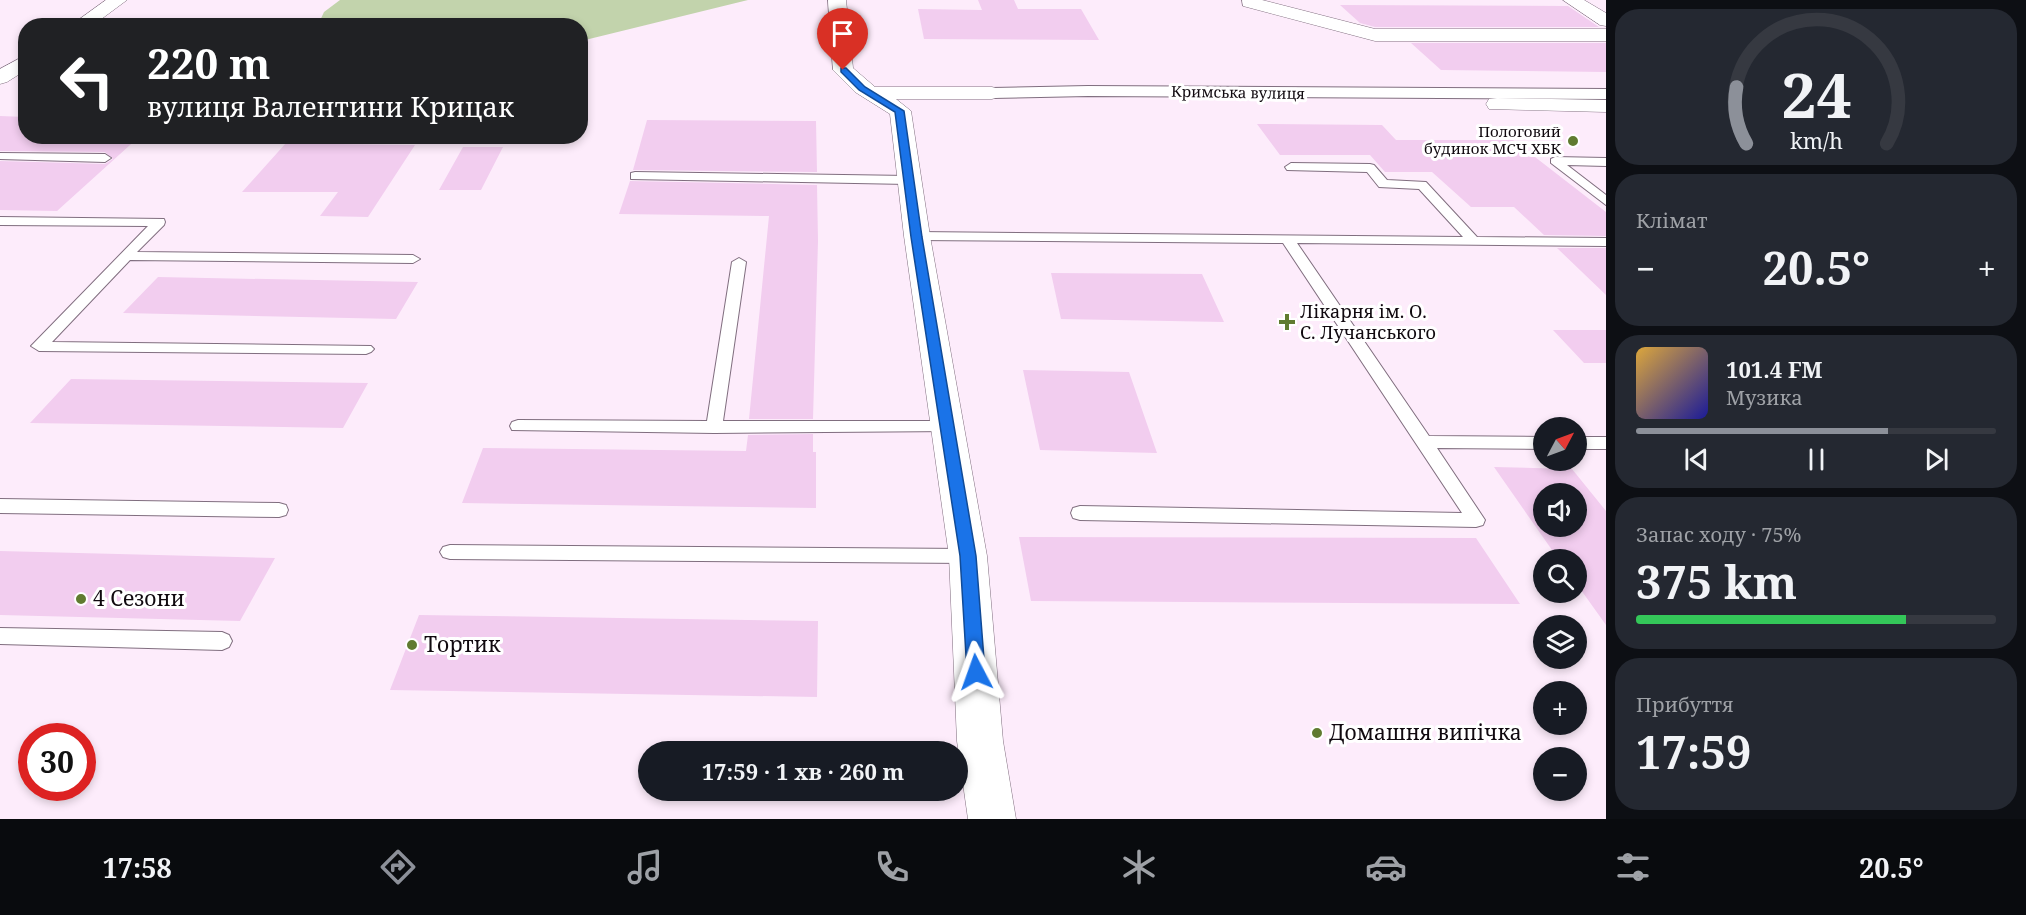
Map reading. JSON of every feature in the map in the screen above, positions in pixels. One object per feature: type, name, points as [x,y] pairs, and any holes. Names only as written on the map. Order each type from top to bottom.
[{"type":"street","points":[[91,18],[118,0]]},
{"type":"street","points":[[837,0],[843,70],[870,93],[900,111],[908,180],[968,556],[980,741],[992,819]]},
{"type":"street","points":[[1572,0],[1606,21]]},
{"type":"street","points":[[1249,2],[1375,35],[1606,35]]},
{"type":"street","points":[[0,78],[18,66]]},
{"type":"street","name":"Кримська вулиця","points":[[870,93],[1088,91],[1606,94]]},
{"type":"street","points":[[1497,104],[1606,106]]},
{"type":"lane","points":[[0,156],[105,158]]},
{"type":"lane","points":[[1606,162],[1555,161],[1606,201]]},
{"type":"lane","points":[[1291,167],[1370,168],[1383,184],[1422,185],[1474,241]]},
{"type":"lane","points":[[635,176],[908,180]]},
{"type":"lane","points":[[0,221],[159,222],[39,346],[366,349]]},
{"type":"lane","points":[[917,237],[1606,242]]},
{"type":"lane","points":[[1080,513],[1476,520],[1288,240]]},
{"type":"lane","points":[[126,256],[413,259]]},
{"type":"lane","points":[[714,427],[739,261]]},
{"type":"lane","points":[[518,426],[948,427]]},
{"type":"lane","points":[[1424,442],[1533,442]]},
{"type":"lane","points":[[1587,443],[1606,443]]},
{"type":"lane","points":[[0,506],[279,510]]},
{"type":"lane","points":[[450,552],[968,556]]},
{"type":"lane","points":[[4,641],[222,641]]},
{"type":"green space","points":[[340,0],[748,0],[588,39],[588,18],[321,18],[324,12]]},
{"type":"building","points":[[978,0],[1014,0],[1018,9],[1081,9],[1099,40],[924,39],[918,9],[982,10]]},
{"type":"building","points":[[1340,5],[1568,6],[1599,27],[1375,27],[1360,23]]},
{"type":"building","points":[[1411,43],[1606,43],[1606,72],[1441,70]]},
{"type":"building","points":[[0,116],[18,117],[18,144],[131,144],[57,211],[0,210],[0,161],[105,164],[113,159],[105,152],[0,151]]},
{"type":"building","points":[[647,120],[816,121],[817,172],[633,170]]},
{"type":"building","points":[[1257,124],[1382,125],[1396,140],[1513,140],[1606,212],[1606,236],[1544,235],[1514,207],[1471,207],[1432,172],[1385,172],[1370,155],[1280,155]]},
{"type":"building","points":[[285,144],[415,145],[368,217],[320,216],[338,192],[242,192]]},
{"type":"building","points":[[463,147],[503,147],[481,190],[439,190]]},
{"type":"building","points":[[630,181],[817,185],[818,241],[813,419],[749,419],[769,216],[619,214]]},
{"type":"building","points":[[1557,248],[1606,248],[1606,295]]},
{"type":"building","points":[[1051,273],[1202,274],[1224,322],[1061,319]]},
{"type":"building","points":[[158,277],[418,282],[396,319],[123,313]]},
{"type":"building","points":[[1553,330],[1606,330],[1606,363],[1584,363]]},
{"type":"building","points":[[1023,370],[1129,372],[1157,453],[1040,450]]},
{"type":"building","points":[[71,379],[368,383],[343,428],[30,423]]},
{"type":"building","points":[[813,434],[813,452],[816,452],[816,508],[462,503],[483,448],[746,451],[748,435]]},
{"type":"building","points":[[1494,467],[1533,468],[1533,471],[1574,471],[1583,483],[1533,483],[1533,523]]},
{"type":"building","points":[[1587,488],[1606,511],[1606,625],[1587,598],[1587,549],[1551,549],[1543,537],[1587,537]]},
{"type":"building","points":[[1019,537],[1476,538],[1520,604],[1031,601]]},
{"type":"building","points":[[0,551],[275,558],[240,621],[0,615]]},
{"type":"building","points":[[419,615],[818,621],[817,697],[390,690]]},
{"type":"place","name":"Пологовий будинок МСЧ ХБК","points":[[1573,141]]},
{"type":"place","name":"Лікарня ім. О. С. Лучанського","points":[[1287,322]]},
{"type":"place","name":"4 Сезони","points":[[81,599]]},
{"type":"place","name":"Тортик","points":[[412,645]]},
{"type":"place","name":"Домашня випічка","points":[[1317,733]]},
{"type":"route","points":[[843,70],[862,88],[900,111],[908,180],[968,556],[976,672]]}]
